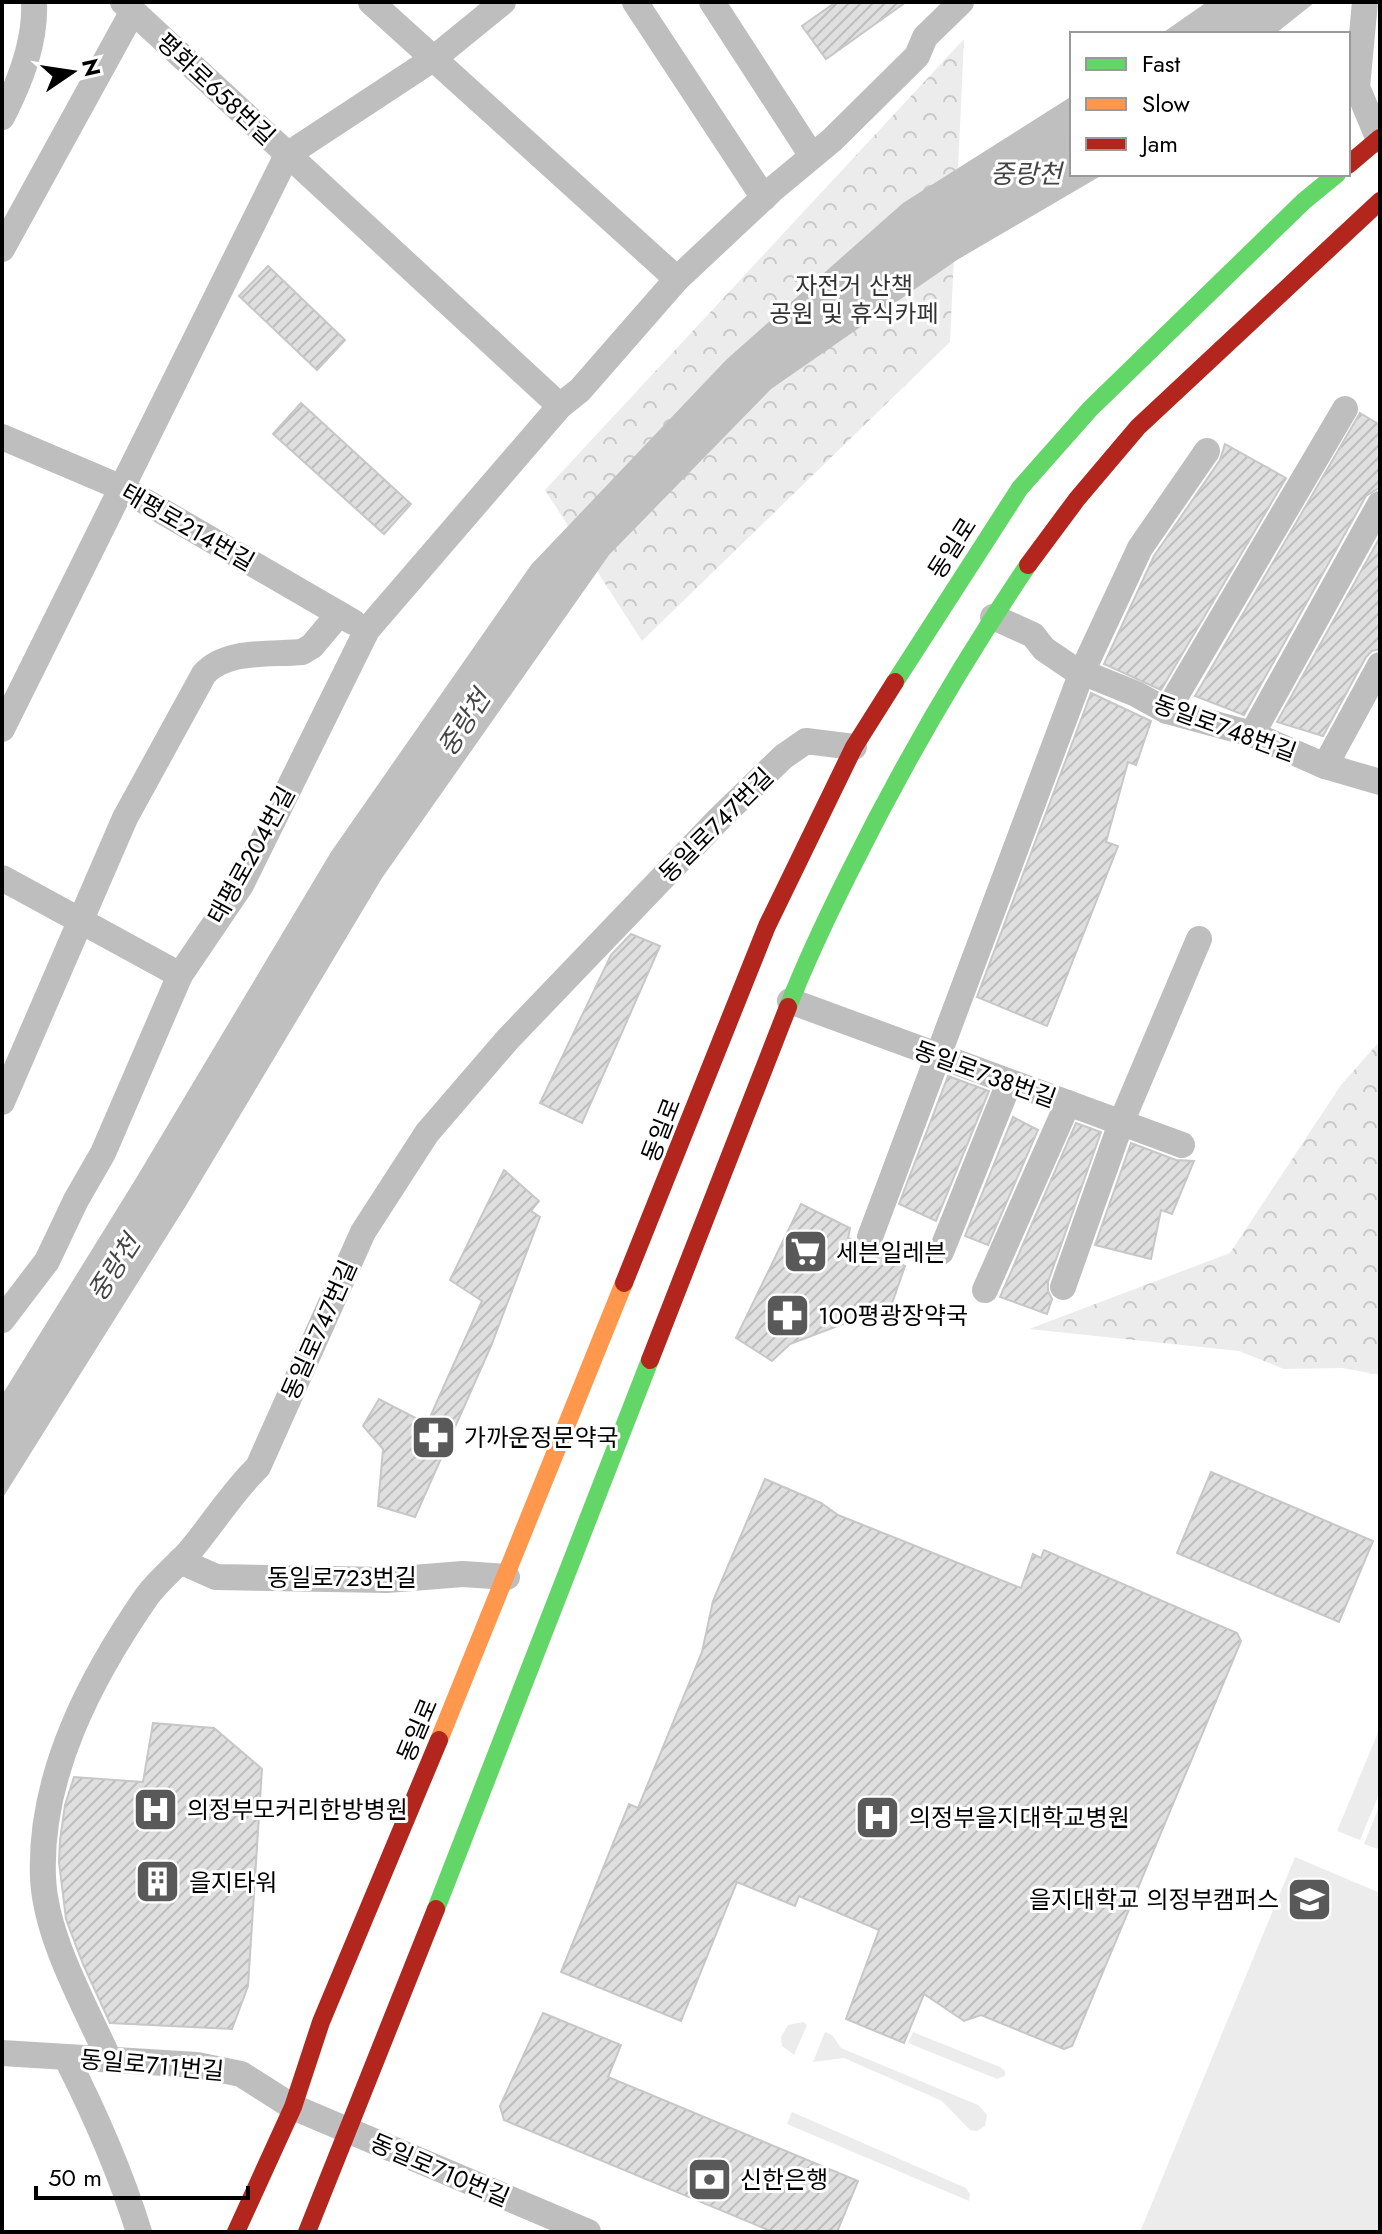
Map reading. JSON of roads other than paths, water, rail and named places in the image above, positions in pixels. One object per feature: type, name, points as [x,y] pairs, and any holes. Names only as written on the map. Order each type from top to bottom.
[{"type":"street","points":[[2,117],[21,79],[35,16],[34,2]]},
{"type":"street","points":[[371,2],[677,279]]},
{"type":"street","name":"평화로658번길","points":[[128,7],[287,155],[433,59],[503,2]]},
{"type":"street","points":[[635,2],[764,198]]},
{"type":"street","points":[[712,2],[812,156]]},
{"type":"street","name":"태평로204번길","points":[[2,1320],[47,1261],[105,1149],[180,975],[241,885],[367,630],[560,406],[580,390],[677,279],[832,140],[917,56],[925,37],[961,2]]},
{"type":"street","points":[[1350,163],[1379,139],[1357,87],[1365,2]]},
{"type":"street","points":[[2,249],[128,7]]},
{"type":"street","points":[[2,729],[287,155],[560,406]]},
{"type":"street","name":"동일로","points":[[236,2232],[293,2107],[321,2022],[507,1577],[767,926],[854,747],[1020,488],[1090,409],[1304,201],[1335,176]]},
{"type":"street","points":[[307,2232],[790,1001],[848,872],[911,752],[1022,571],[1130,436],[1310,263],[1380,201]]},
{"type":"street","points":[[1167,711],[1345,409]]},
{"type":"street","name":"태평로214번길","points":[[2,437],[122,488],[367,630]]},
{"type":"street","points":[[870,1237],[1082,672],[1140,548],[1207,451]]},
{"type":"street","points":[[1252,734],[1380,504]]},
{"type":"street","points":[[2,1102],[125,818],[204,674],[214,663],[227,658],[302,652],[312,646],[339,614]]},
{"type":"street","name":"동일로748번길","points":[[993,617],[1033,635],[1044,649],[1082,672],[1136,694],[1167,711],[1252,734],[1325,766],[1380,782]]},
{"type":"street","points":[[1325,766],[1380,665]]},
{"type":"street","name":"동일로747번길","points":[[109,2059],[54,1933],[43,1878],[52,1793],[101,1666],[149,1594],[258,1467],[363,1232],[427,1133],[467,1085],[719,819],[783,757],[806,741],[854,747]]},
{"type":"street","points":[[2,878],[180,975]]},
{"type":"street","points":[[1063,1287],[1121,1123],[1199,939]]},
{"type":"street","name":"동일로738번길","points":[[790,1001],[1182,1145]]},
{"type":"street","points":[[941,1252],[1009,1083]]},
{"type":"street","points":[[985,1290],[1068,1103]]},
{"type":"street","name":"동일로723번길","points":[[180,1561],[216,1577],[387,1580],[463,1574],[507,1577]]},
{"type":"street","name":"동일로711번길","points":[[2,2053],[197,2065],[241,2074],[293,2107]]},
{"type":"street","points":[[66,2057],[96,2116],[125,2186],[139,2232]]},
{"type":"street","name":"동일로710번길","points":[[293,2107],[588,2232]]},
{"type":"water","points":[[1207,2],[1315,2],[1278,32],[1164,32]]},
{"type":"water","name":"중랑천","points":[[1070,97],[1070,176],[1101,176],[957,260],[771,389],[609,555],[382,878],[187,1204],[2,1499],[2,1395],[331,852],[531,565],[727,359],[903,203]]},
{"type":"place","name":"세븐일레븐","points":[[805,1252]]},
{"type":"place","name":"100평광장약국","points":[[787,1315]]},
{"type":"place","name":"가까운정문약국","points":[[433,1437]]},
{"type":"place","name":"의정부모커리한방병원","points":[[156,1809]]},
{"type":"place","name":"의정부을지대학교병원","points":[[878,1817]]},
{"type":"place","name":"을지타워","points":[[158,1882]]},
{"type":"place","name":"을지대학교 의정부캠퍼스","points":[[1310,1899]]},
{"type":"place","name":"신한은행","points":[[709,2179]]},
{"type":"park label","name":"자전거 산책 공원 및 휴식카페","points":[[854,299]]}]
